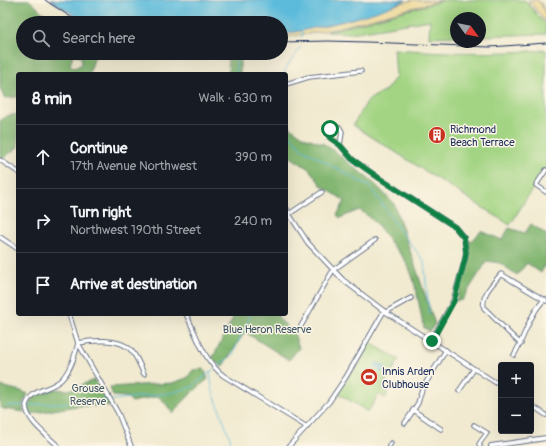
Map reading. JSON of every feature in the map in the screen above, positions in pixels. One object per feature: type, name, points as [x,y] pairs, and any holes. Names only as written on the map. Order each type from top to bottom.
[{"type":"main road","points":[[491,446],[546,438]]},
{"type":"street","points":[[288,83],[309,77],[361,71]]},
{"type":"street","points":[[340,145],[342,132],[340,128],[333,127],[329,132],[329,137],[340,145],[357,163],[455,227],[464,238],[466,252],[457,291],[449,310],[432,341]]},
{"type":"street","points":[[0,160],[16,171]]},
{"type":"street","points":[[546,170],[536,185],[546,192]]},
{"type":"street","points":[[322,192],[289,214],[308,243],[356,292],[498,384]]},
{"type":"street","points":[[0,237],[16,248]]},
{"type":"street","points":[[301,326],[333,270],[375,240]]},
{"type":"street","points":[[514,355],[521,344],[532,317],[545,300],[501,274],[484,296],[484,308],[521,344]]},
{"type":"street","points":[[289,446],[320,414],[335,394],[385,312],[411,298]]},
{"type":"street","points":[[70,316],[78,343],[118,413],[131,446]]},
{"type":"street","points":[[187,316],[206,356],[213,367],[224,376],[307,427]]},
{"type":"street","points":[[78,343],[87,341],[114,342],[123,345],[135,355],[144,374]]},
{"type":"street","points":[[58,446],[28,415],[26,405],[31,395],[52,386],[65,376],[72,364],[78,343]]},
{"type":"street","points":[[404,423],[418,403],[422,390],[446,350]]},
{"type":"street","points":[[459,391],[474,368]]},
{"type":"street","points":[[534,407],[546,415]]},
{"type":"street","points":[[413,410],[441,429]]},
{"type":"street","points":[[474,425],[487,433],[480,446]]},
{"type":"green space","points":[[0,0],[29,0],[48,16],[16,16],[16,60],[72,60],[70,65],[74,68],[81,65],[82,60],[94,60],[90,72],[16,72],[16,97],[4,98],[0,87]]},
{"type":"green space","points":[[445,0],[525,0],[546,25],[546,34],[486,36],[486,12],[450,12],[450,36],[429,37],[430,20],[351,33],[327,32]]},
{"type":"green space","points":[[394,49],[470,52],[546,50],[546,167],[510,225],[353,125],[368,100],[386,90],[396,77]]},
{"type":"green space","points":[[228,60],[240,60],[240,72],[229,72]]},
{"type":"green space","points":[[16,114],[16,148],[2,159],[0,157],[0,121],[6,116]]},
{"type":"green space","points":[[288,121],[289,126],[304,137],[324,144],[337,153],[376,185],[394,204],[435,324],[430,331],[424,328],[415,284],[409,267],[403,258],[373,220],[359,210],[340,218],[337,215],[345,201],[322,186],[309,169],[288,155]]},
{"type":"green space","points":[[531,224],[546,234],[546,262],[541,273],[527,263],[517,275],[500,263],[487,261],[462,300],[456,301],[468,265],[468,240],[472,241],[481,231],[502,240],[509,228],[525,233]]},
{"type":"green space","name":"Blue Heron Reserve","points":[[234,316],[278,316],[278,318],[294,333],[299,348],[289,360],[245,332],[222,367],[212,359]]},
{"type":"green space","name":"Innis Arden Clubhouse","points":[[369,342],[399,360],[382,388],[388,392],[385,398],[379,394],[368,412],[338,393]]},
{"type":"green space","points":[[204,369],[208,379],[185,400],[173,414],[158,396],[132,402],[127,397],[113,396],[110,387],[172,383],[187,378],[193,370]]},
{"type":"green space","name":"Grouse Reserve","points":[[94,380],[112,406],[77,406],[30,414],[28,407],[30,401],[40,394],[54,389],[69,390]]},
{"type":"green space","points":[[0,386],[28,394],[22,405],[24,412],[0,407]]},
{"type":"sand","points":[[412,0],[442,0],[329,30],[288,37],[288,33],[335,23]]},
{"type":"sand","points":[[528,0],[538,0],[542,5],[546,16],[546,22]]},
{"type":"water","points":[[51,0],[406,0],[360,17],[288,34],[288,16],[75,16]]},
{"type":"water","points":[[377,362],[386,367],[382,373],[374,366]]},
{"type":"waterway","points":[[302,31],[302,37]]},
{"type":"waterway","points":[[284,72],[300,47]]},
{"type":"waterway","points":[[236,72],[237,60]]},
{"type":"waterway","points":[[288,132],[301,148],[370,187],[399,229],[424,261],[429,313]]},
{"type":"waterway","points":[[216,367],[232,356],[250,316]]},
{"type":"waterway","points":[[112,400],[171,393],[192,387],[214,369]]},
{"type":"waterway","points":[[210,372],[212,389],[230,438],[231,446]]},
{"type":"waterway","points":[[28,405],[109,400]]},
{"type":"waterway","points":[[6,406],[25,405]]},
{"type":"railway","points":[[45,0],[69,16]]},
{"type":"railway","points":[[288,42],[328,41],[490,47],[546,43]]},
{"type":"place","name":"Richmond Beach Terrace","points":[[437,135]]},
{"type":"place","name":"Innis Arden Clubhouse","points":[[369,377]]},
{"type":"route","points":[[330,129],[328,134],[329,137],[340,145],[352,159],[455,227],[464,238],[466,244],[465,259],[454,301],[432,341]]}]
